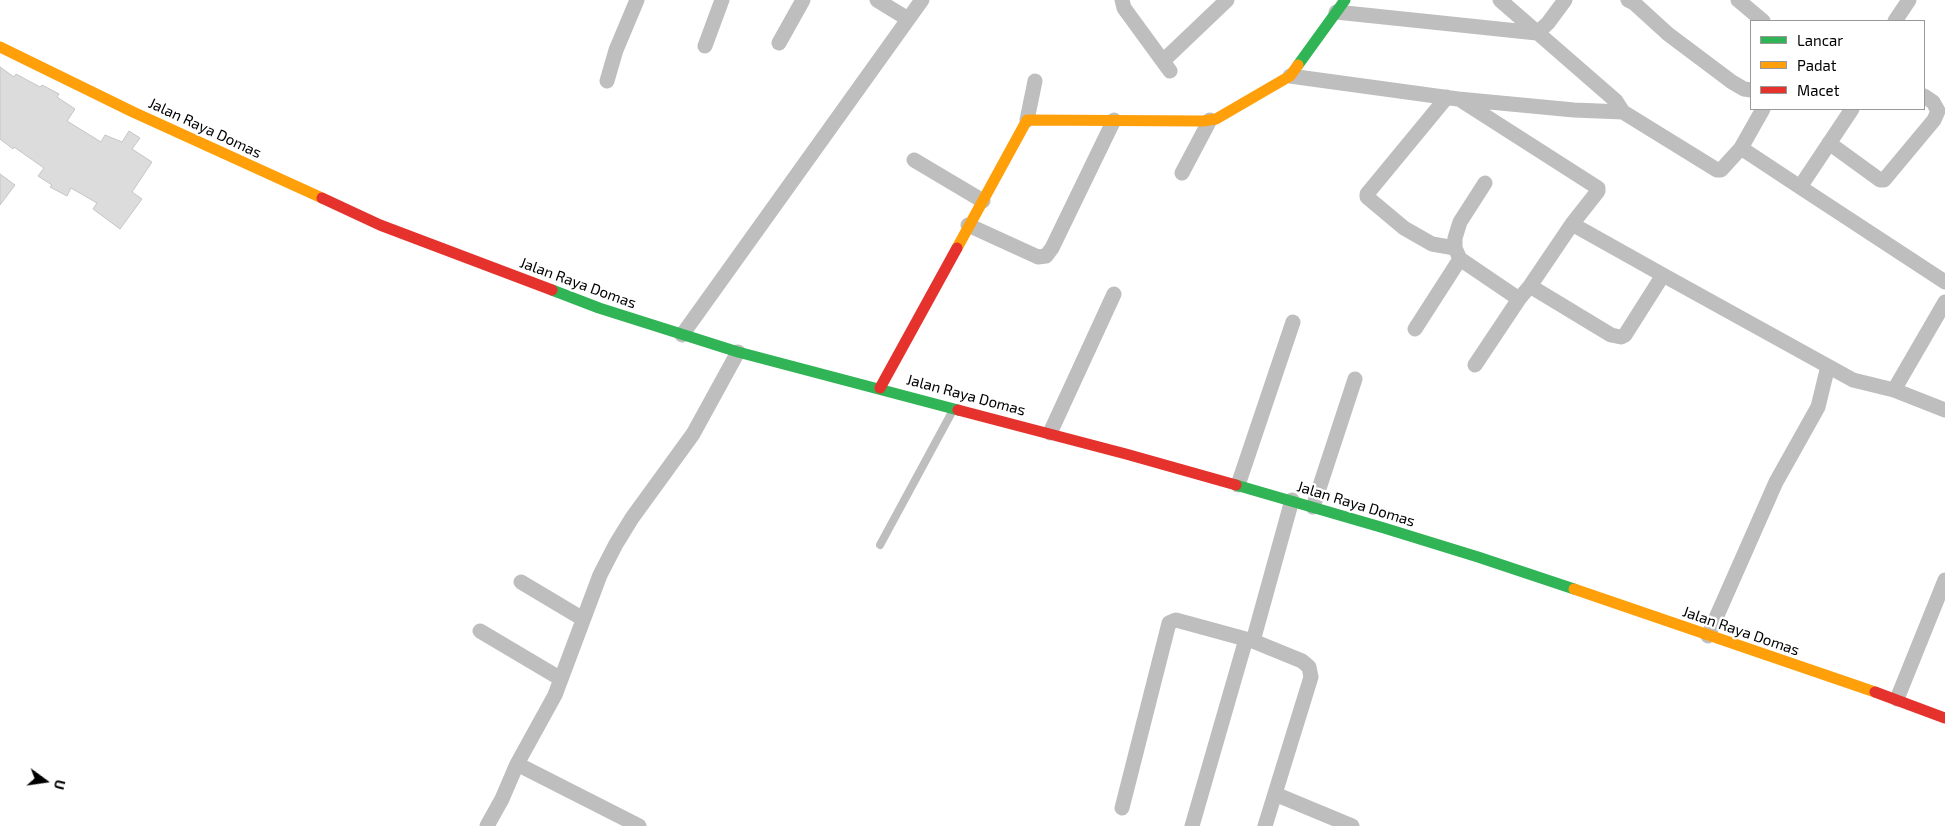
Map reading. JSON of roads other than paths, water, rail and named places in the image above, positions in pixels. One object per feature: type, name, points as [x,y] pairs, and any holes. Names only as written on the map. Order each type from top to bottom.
[{"type":"main road","points":[[880,388],[1027,120],[1210,120],[1216,118],[1290,76],[1341,6]]},
{"type":"main road","name":"Jalan Raya Domas","points":[[0,47],[142,116],[380,225],[599,308],[738,352],[880,388],[1292,500],[1478,557],[1897,699],[1945,718]]},
{"type":"street","points":[[607,81],[616,50],[637,0]]},
{"type":"street","points":[[705,46],[722,0]]},
{"type":"street","points":[[779,43],[803,0]]},
{"type":"street","points":[[877,0],[908,19]]},
{"type":"street","points":[[682,335],[922,0]]},
{"type":"street","points":[[1122,0],[1124,8],[1166,66],[1227,0]]},
{"type":"street","points":[[1500,0],[1616,101],[1623,112],[1718,170],[1721,170],[1742,148],[1762,110]]},
{"type":"street","points":[[1537,33],[1548,23],[1565,0]]},
{"type":"street","points":[[1628,0],[1634,3],[1668,34],[1732,82],[1744,89],[1750,90]]},
{"type":"street","points":[[1738,0],[1763,20]]},
{"type":"street","points":[[1896,20],[1909,0]]},
{"type":"street","points":[[1341,6],[1537,33]]},
{"type":"street","points":[[1290,76],[1453,98],[1574,110],[1623,112]]},
{"type":"street","points":[[1027,120],[1036,81]]},
{"type":"street","points":[[1829,143],[1880,180],[1884,180],[1934,120],[1938,111],[1933,102],[1925,97]]},
{"type":"street","points":[[1453,98],[1598,188],[1598,192],[1572,224],[1475,365]]},
{"type":"street","points":[[1453,98],[1367,194],[1367,197],[1411,232],[1432,244],[1458,254],[1519,299]]},
{"type":"street","points":[[1800,187],[1851,110]]},
{"type":"street","points":[[968,225],[1038,257],[1046,256],[1052,248],[1114,120]]},
{"type":"street","points":[[1182,174],[1210,120]]},
{"type":"street","points":[[1742,148],[1945,282]]},
{"type":"street","points":[[914,160],[983,201]]},
{"type":"street","points":[[1415,329],[1458,254],[1455,238],[1460,222],[1485,182]]},
{"type":"street","points":[[1572,224],[1853,380],[1894,390],[1945,410]]},
{"type":"street","points":[[1530,286],[1611,335],[1621,337],[1625,335],[1663,275]]},
{"type":"street","points":[[1050,434],[1114,294]]},
{"type":"street","points":[[1894,390],[1945,302]]},
{"type":"street","points":[[1238,485],[1293,322]]},
{"type":"street","points":[[487,826],[502,799],[517,764],[555,695],[600,575],[616,544],[632,518],[693,434],[738,352]]},
{"type":"street","points":[[1708,636],[1776,482],[1818,407],[1828,366]]},
{"type":"street","points":[[1313,507],[1355,379]]},
{"type":"street","points":[[1192,826],[1292,500]]},
{"type":"street","points":[[1897,699],[1945,580]]},
{"type":"street","points":[[521,582],[583,619]]},
{"type":"street","points":[[1122,808],[1169,624],[1176,620],[1250,640],[1302,661],[1309,667],[1311,676],[1265,826]]},
{"type":"street","points":[[480,631],[561,680]]},
{"type":"street","points":[[517,764],[639,826]]},
{"type":"street","points":[[1275,794],[1352,826]]},
{"type":"lane","points":[[880,545],[954,408]]}]
